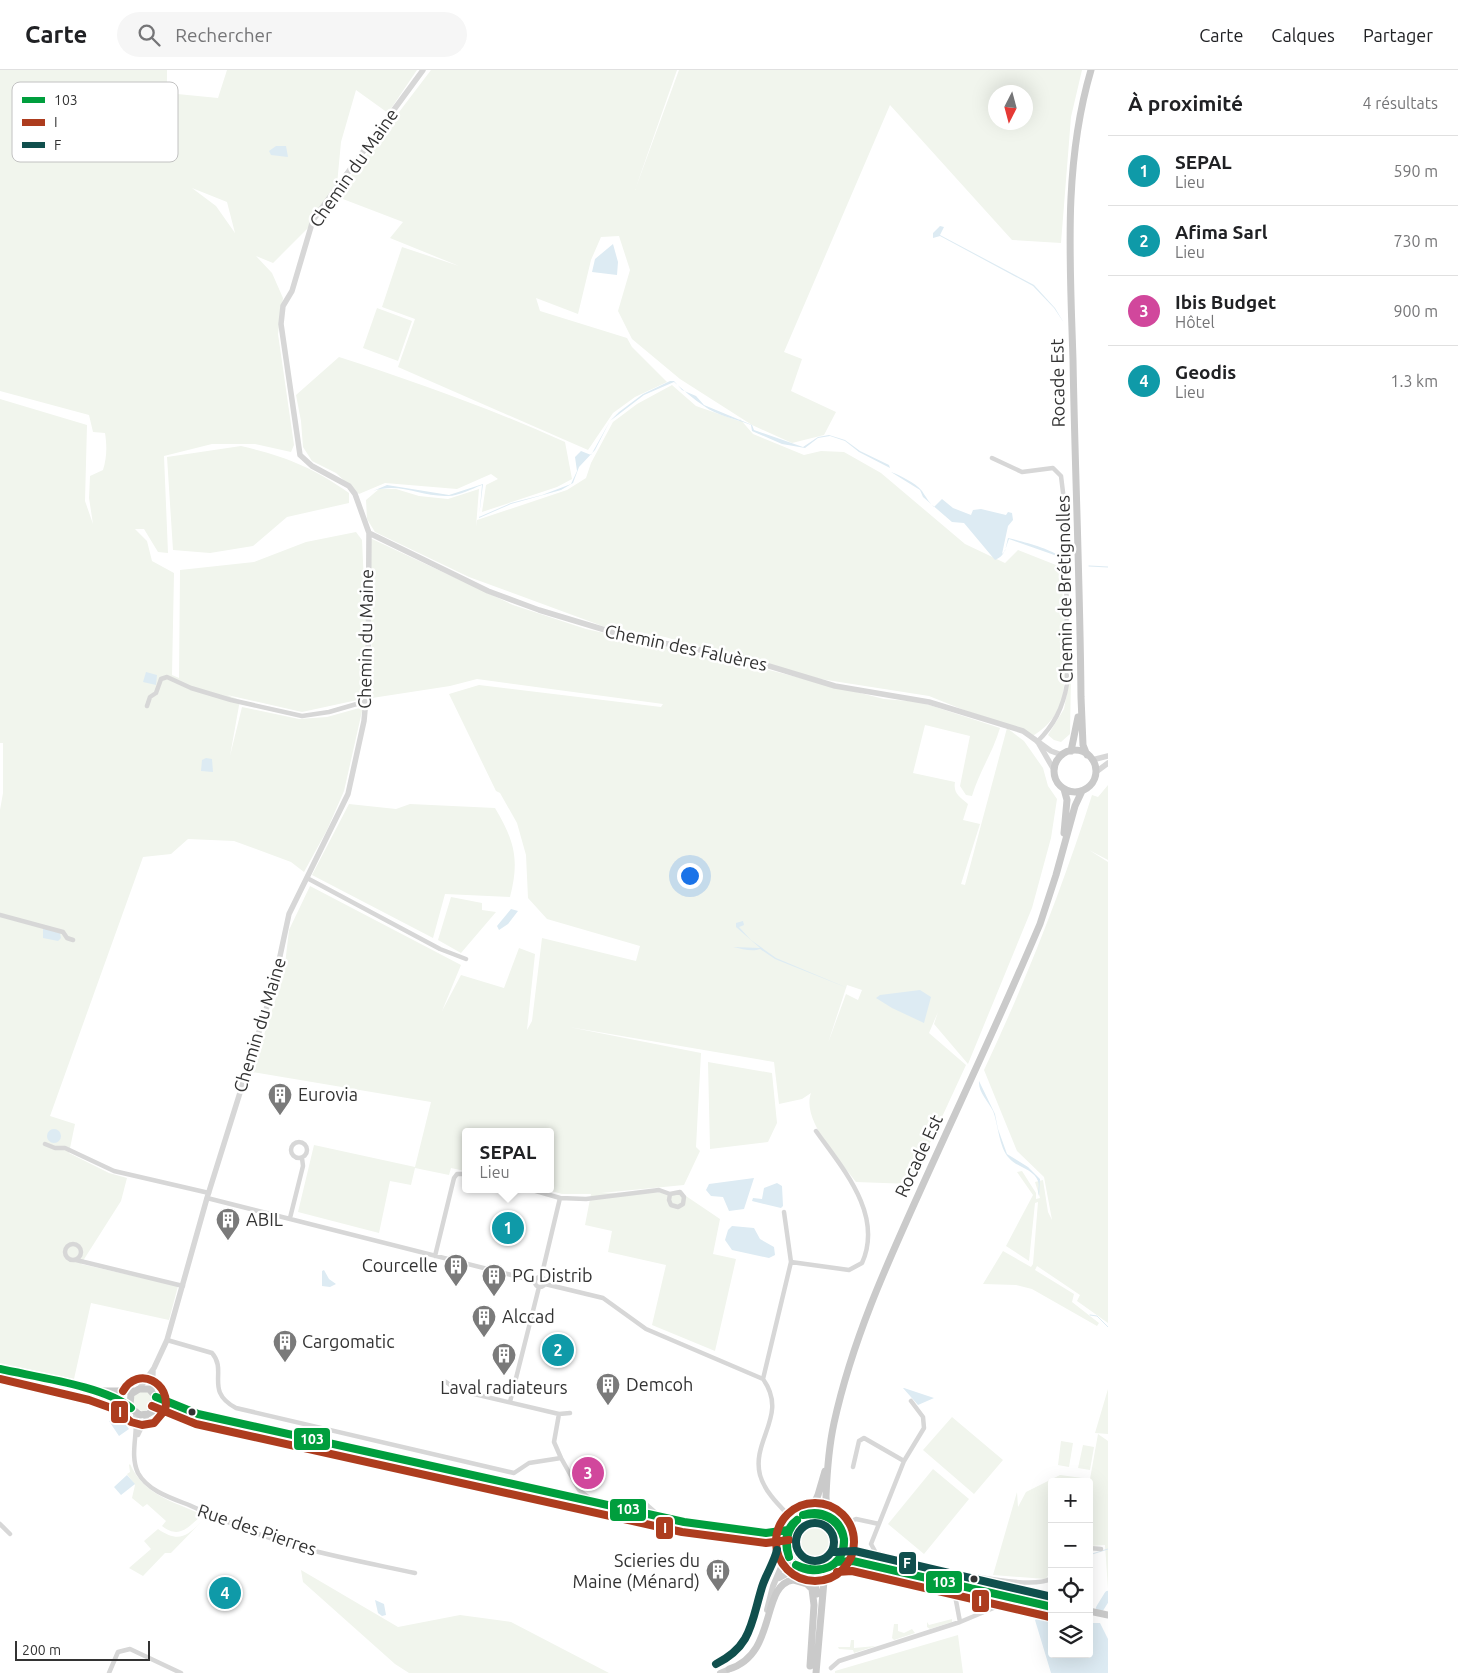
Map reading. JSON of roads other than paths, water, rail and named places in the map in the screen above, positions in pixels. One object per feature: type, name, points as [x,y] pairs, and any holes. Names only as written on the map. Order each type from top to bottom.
[{"type":"main road","name":"Rocade Est","points":[[1090,757],[1083,744],[1081,696],[1070,214],[1073,157],[1078,121],[1091,70]]},
{"type":"main road","name":"Rocade Est","points":[[1071,751],[1078,724],[1081,696]]},
{"type":"main road","points":[[1071,751],[1077,751],[1090,757],[1096,772],[1092,784],[1082,791],[1064,789],[1056,781],[1054,770],[1062,755],[1071,751]]},
{"type":"main road","name":"Rocade Est","points":[[1056,876],[1067,816],[1067,800],[1064,789]]},
{"type":"main road","name":"Rocade Est","points":[[829,1456],[847,1372],[880,1278],[1040,924],[1056,876],[1075,806],[1082,791]]},
{"type":"main road","points":[[0,1370],[87,1389],[116,1393],[137,1390],[154,1394],[198,1414]]},
{"type":"main road","points":[[87,1389],[130,1406],[135,1413],[140,1415],[151,1413],[198,1414],[599,1504],[765,1538],[786,1550],[811,1576],[816,1589],[809,1669]]},
{"type":"main road","points":[[130,1406],[130,1399],[137,1390]]},
{"type":"main road","points":[[151,1413],[154,1394]]},
{"type":"main road","points":[[810,1513],[818,1495],[829,1456]]},
{"type":"main road","points":[[829,1456],[826,1496],[830,1517]]},
{"type":"main road","points":[[729,1669],[746,1657],[758,1640],[786,1550],[788,1530],[794,1521],[810,1513],[830,1517],[840,1526],[844,1546],[824,1581],[816,1673]]},
{"type":"main road","points":[[722,1529],[766,1533],[788,1530]]},
{"type":"main road","points":[[844,1546],[855,1554],[877,1564],[1048,1606]]},
{"type":"main road","points":[[776,1580],[791,1570],[822,1570],[833,1565],[853,1561],[907,1574],[1048,1601]]},
{"type":"main road","points":[[720,1673],[746,1661],[759,1645],[779,1587],[793,1580],[807,1584],[814,1596],[809,1669]]},
{"type":"main road","points":[[1093,1612],[1108,1615]]},
{"type":"main road","points":[[1093,1616],[1108,1619]]},
{"type":"street","name":"Chemin du Maine","points":[[137,1390],[154,1368],[167,1340],[208,1195],[274,984],[289,914],[348,794],[367,702],[368,533],[355,494],[349,486],[312,466],[300,455],[280,314],[295,280],[313,220],[423,70]]},
{"type":"street","name":"Chemin de Brétignolles","points":[[992,458],[1022,472],[1053,468],[1061,476],[1063,485],[1068,684],[1062,708],[1052,725],[1038,742]]},
{"type":"street","name":"Chemin des Faluères","points":[[368,533],[504,597],[603,631],[729,654],[858,692],[929,702],[1023,731],[1038,742],[1062,755]]},
{"type":"street","points":[[147,706],[150,697],[156,693],[161,679],[167,677],[191,688],[231,700],[302,716],[329,712],[367,702]]},
{"type":"street","name":"Chemin des Faluères","points":[[1038,742],[1054,770]]},
{"type":"street","points":[[1090,757],[1108,756]]},
{"type":"street","points":[[1096,772],[1108,763]]},
{"type":"street","points":[[307,878],[440,949],[466,959]]},
{"type":"street","points":[[0,915],[63,932],[67,938],[73,940]]},
{"type":"street","points":[[791,1262],[849,1270],[862,1263],[866,1250],[867,1234],[864,1207],[854,1186],[816,1131]]},
{"type":"street","points":[[45,1144],[56,1148],[65,1148],[114,1171],[435,1256],[535,1281],[541,1278]]},
{"type":"street","points":[[290,1218],[303,1166],[302,1158]]},
{"type":"street","points":[[435,1256],[454,1178],[457,1174],[462,1174]]},
{"type":"street","points":[[543,1193],[560,1198],[586,1199],[659,1190],[670,1194]]},
{"type":"street","points":[[544,1284],[541,1278],[560,1198]]},
{"type":"street","points":[[762,1378],[791,1262],[784,1212]]},
{"type":"street","points":[[76,1260],[183,1286]]},
{"type":"street","points":[[535,1281],[539,1287]]},
{"type":"street","points":[[510,1402],[539,1287],[544,1284],[603,1298],[646,1329],[762,1378],[772,1394],[773,1408],[760,1457],[760,1474],[768,1492],[794,1521]]},
{"type":"street","points":[[167,1340],[212,1353],[216,1362],[220,1396],[225,1402],[236,1408],[514,1473],[530,1463],[561,1458]]},
{"type":"street","name":"Chemin du Maine","points":[[154,1368],[154,1394]]},
{"type":"street","points":[[446,1382],[457,1390],[559,1414],[570,1413]]},
{"type":"street","points":[[911,1401],[925,1423],[919,1438],[904,1461],[871,1544],[876,1553],[978,1577],[1036,1583],[1048,1580]]},
{"type":"street","name":"Rue des Pierres","points":[[135,1413],[137,1425],[134,1455],[139,1474],[152,1488],[221,1520],[301,1548],[415,1573]]},
{"type":"street","name":"Rue des Pierres","points":[[135,1444],[151,1413]]},
{"type":"street","points":[[559,1414],[554,1442],[561,1458],[579,1490],[599,1504]]},
{"type":"street","points":[[853,1466],[859,1441],[864,1438],[904,1461]]},
{"type":"street","points":[[628,1510],[640,1499],[654,1513],[684,1522]]},
{"type":"street","points":[[840,1526],[856,1519],[879,1524]]},
{"type":"street","points":[[0,1524],[10,1534]]},
{"type":"street","points":[[1093,1548],[1101,1549]]},
{"type":"street","points":[[907,1574],[952,1589],[960,1622]]},
{"type":"street","points":[[997,1592],[1001,1600],[999,1606]]},
{"type":"street","points":[[831,1668],[839,1661],[960,1622],[1016,1598]]},
{"type":"street","points":[[108,1673],[118,1652],[130,1649],[181,1673]]},
{"type":"waterway","points":[[1089,566],[1108,567]]},
{"type":"waterway","points":[[1090,1315],[1097,1316],[1108,1327]]},
{"type":"waterway","points":[[1093,1554],[1108,1549]]},
{"type":"waterway","points":[[1100,1608],[1108,1595]]},
{"type":"place","name":"Eurovia","points":[[280,1116]]},
{"type":"place","name":"SEPAL","points":[[508,1228]]},
{"type":"place","name":"ABIL","points":[[228,1241]]},
{"type":"place","name":"Courcelle","points":[[456,1287]]},
{"type":"place","name":"PG Distrib","points":[[494,1297]]},
{"type":"place","name":"Alccad","points":[[484,1338]]},
{"type":"place","name":"Afima Sarl","points":[[558,1350]]},
{"type":"place","name":"Cargomatic","points":[[285,1363]]},
{"type":"place","name":"Laval radiateurs","points":[[504,1376]]},
{"type":"place","name":"Demcoh","points":[[608,1406]]},
{"type":"place","name":"Ibis Budget","points":[[588,1473]]},
{"type":"place","name":"Scieries du Maine (Ménard)","points":[[718,1592]]},
{"type":"place","name":"Geodis","points":[[225,1593]]}]
